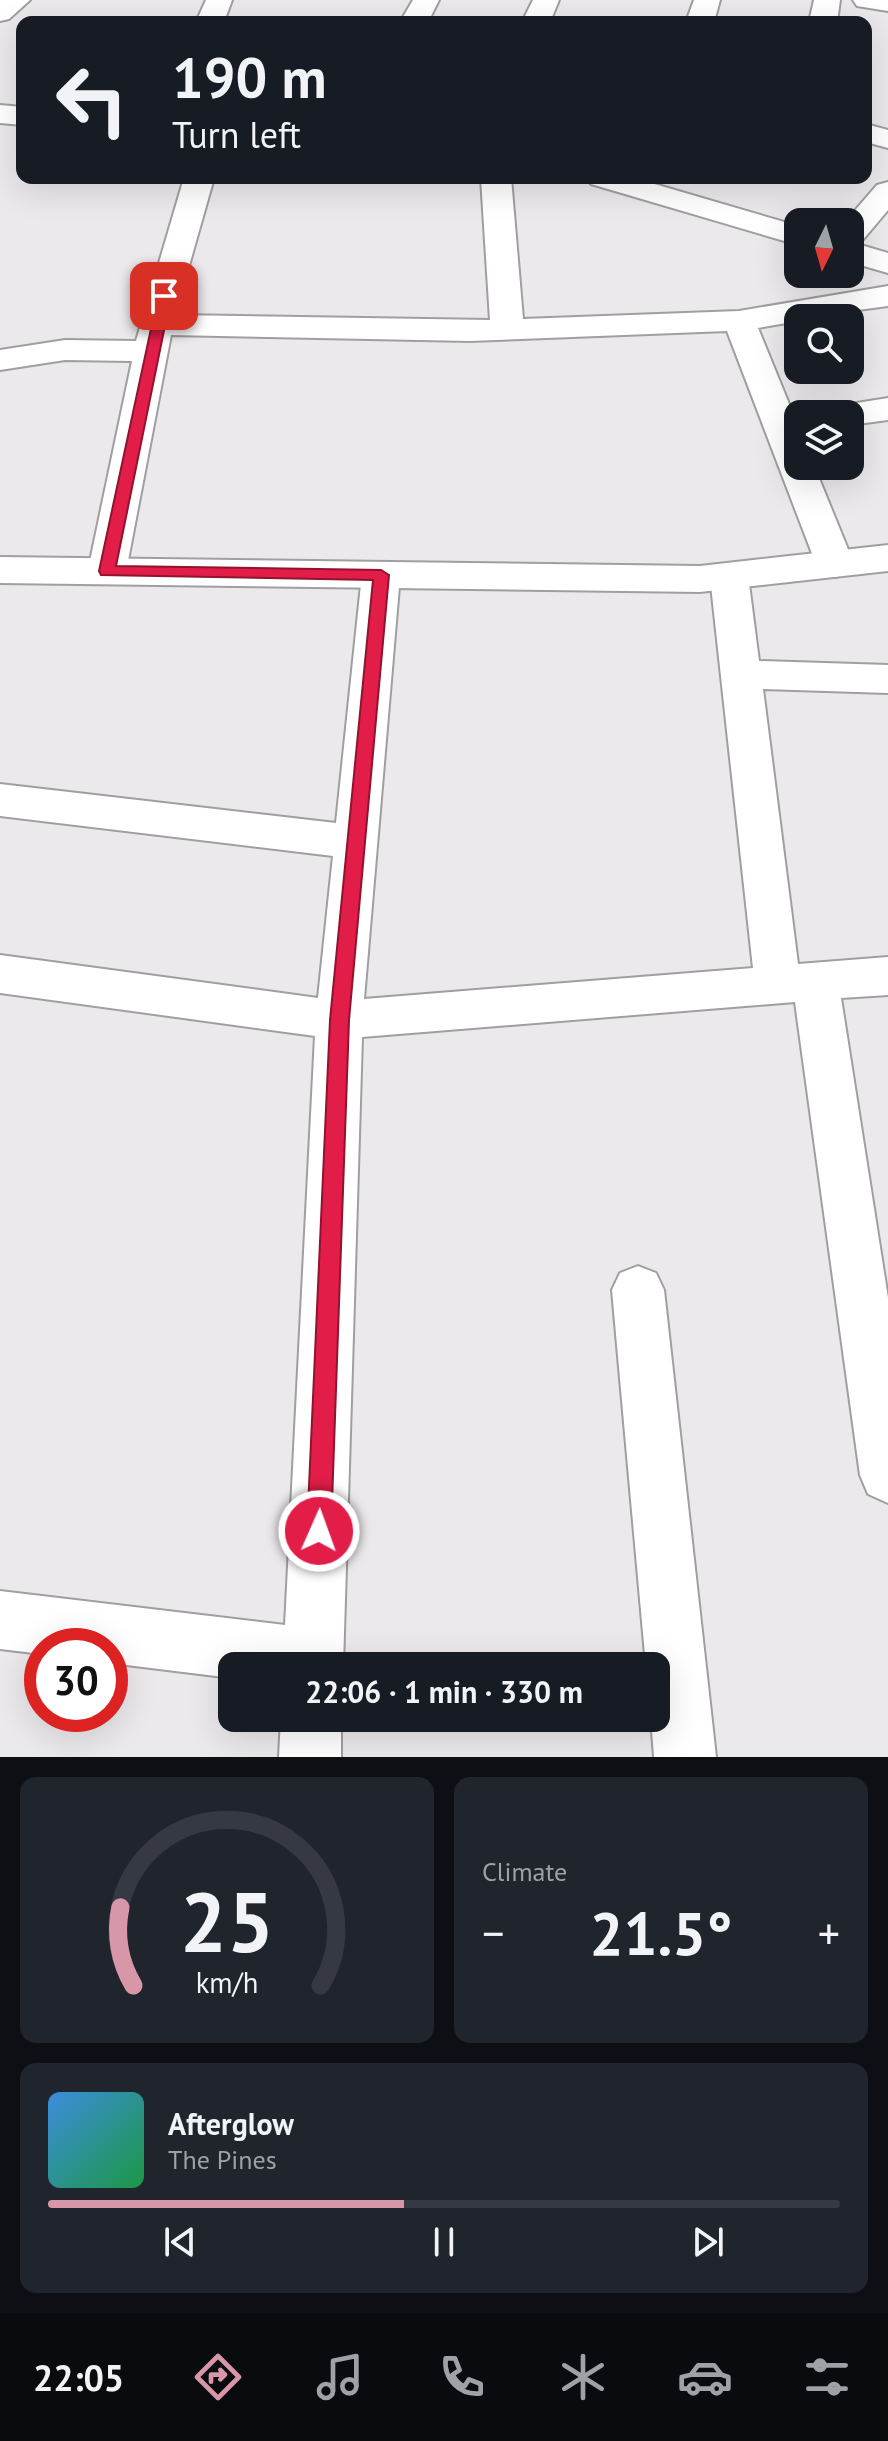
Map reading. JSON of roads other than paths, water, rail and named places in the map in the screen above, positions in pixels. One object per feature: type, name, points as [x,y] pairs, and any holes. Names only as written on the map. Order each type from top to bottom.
[{"type":"street","points":[[0,13],[17,0]]},
{"type":"street","points":[[866,0],[888,3]]},
{"type":"street","points":[[107,571],[153,338],[197,184]]},
{"type":"street","points":[[496,184],[507,330]]},
{"type":"street","points":[[622,184],[784,232]]},
{"type":"street","points":[[864,219],[888,191]]},
{"type":"street","points":[[864,256],[888,263]]},
{"type":"street","points":[[837,304],[888,296]]},
{"type":"street","points":[[0,360],[153,338],[739,321],[784,313]]},
{"type":"street","points":[[739,321],[784,413]]},
{"type":"street","points":[[864,412],[888,409]]},
{"type":"street","points":[[808,480],[835,564]]},
{"type":"street","points":[[0,570],[700,579],[888,558]]},
{"type":"street","points":[[314,1652],[339,1020],[381,575]]},
{"type":"street","points":[[729,576],[741,674],[888,1475]]},
{"type":"street","points":[[741,674],[888,679]]},
{"type":"street","points":[[0,800],[356,842]]},
{"type":"street","points":[[0,974],[339,1020],[888,976]]},
{"type":"street","points":[[638,1290],[685,1757]]},
{"type":"street","points":[[0,1620],[239,1652]]},
{"type":"street","points":[[310,1757],[311,1732]]}]
